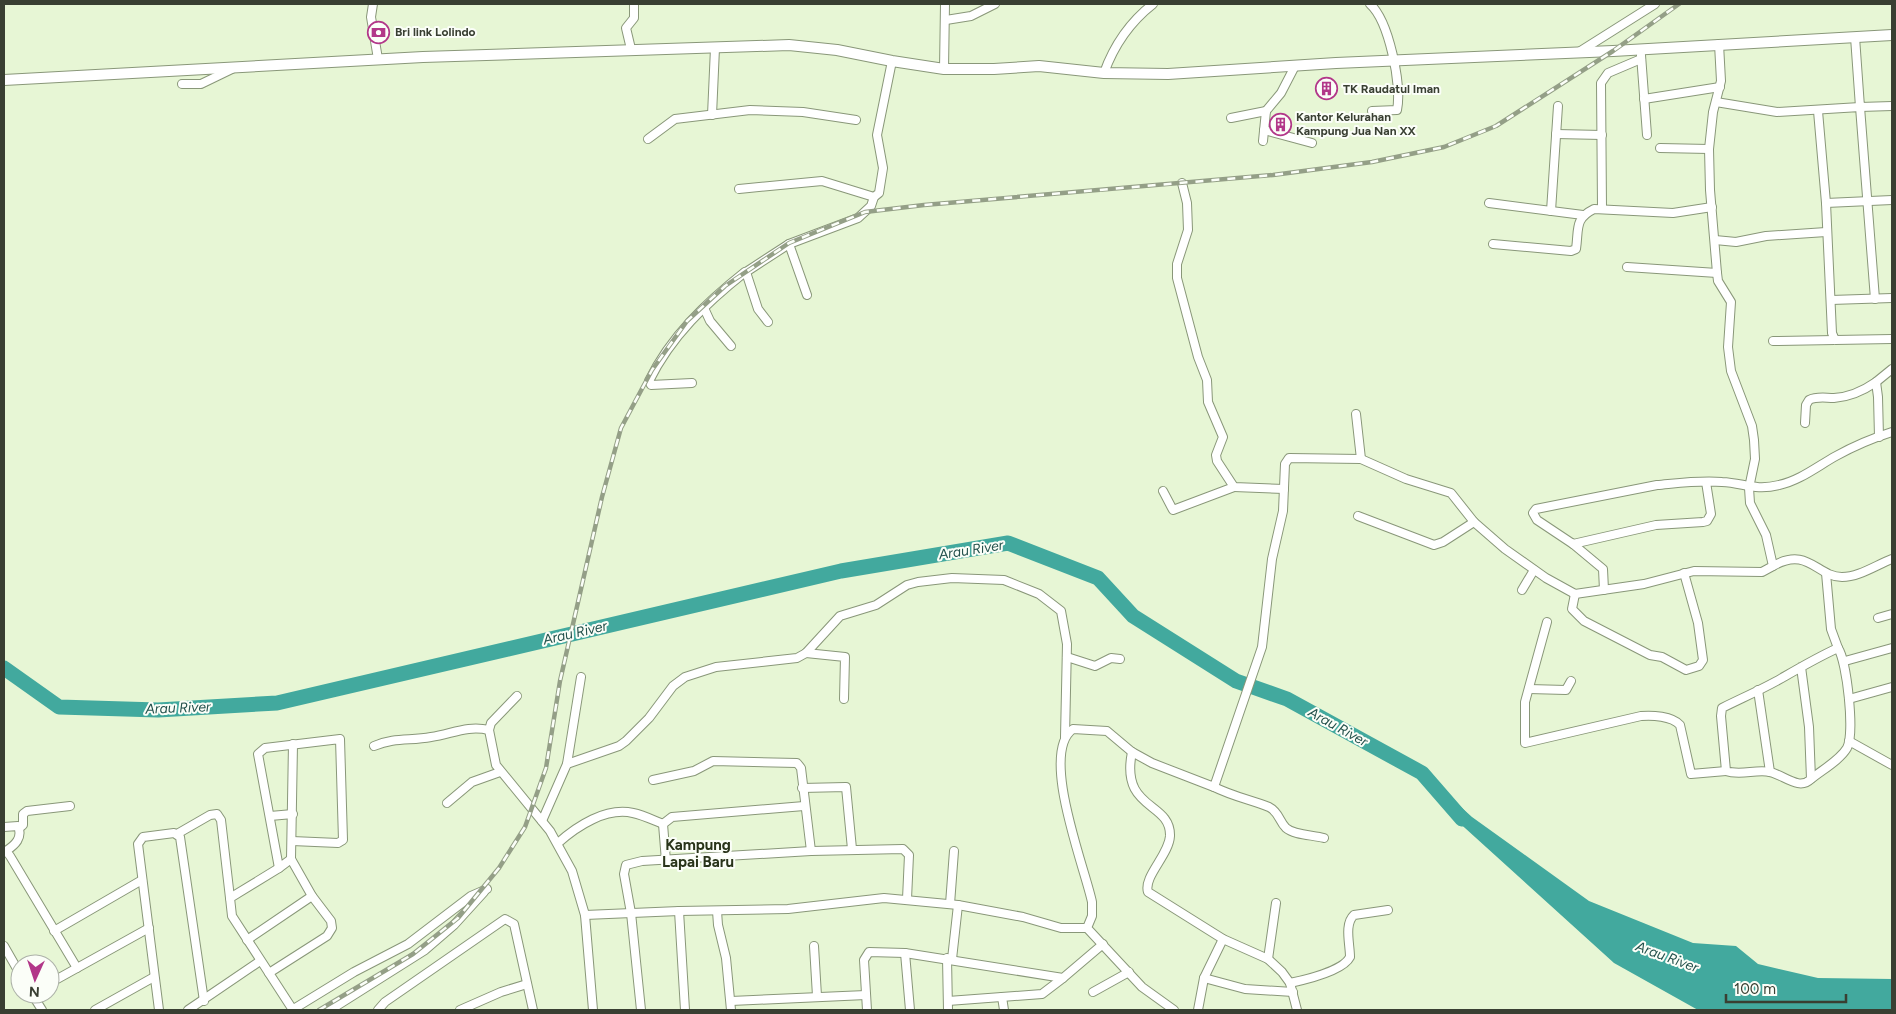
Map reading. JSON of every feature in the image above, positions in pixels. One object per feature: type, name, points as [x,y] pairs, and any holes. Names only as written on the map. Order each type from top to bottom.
[{"type":"street","points":[[373,4],[371,17],[378,59]]},
{"type":"street","points":[[631,49],[626,28],[634,18],[634,4]]},
{"type":"street","points":[[944,68],[945,4]]},
{"type":"street","points":[[946,20],[971,16],[996,4]]},
{"type":"street","points":[[1104,73],[1109,59],[1132,22],[1153,4]]},
{"type":"street","points":[[1370,4],[1376,9],[1383,24],[1398,82],[1397,110],[1372,111]]},
{"type":"street","points":[[1579,52],[1655,4]]},
{"type":"street","points":[[4,80],[378,59],[790,44],[944,68],[994,69],[1039,66],[1104,73],[1168,74],[1892,35]]},
{"type":"street","points":[[1855,37],[1875,299]]},
{"type":"street","points":[[1719,44],[1720,86],[1712,112],[1709,149],[1717,273],[1718,281],[1731,302],[1728,347],[1731,371],[1754,440],[1754,466],[1749,488],[1751,510],[1766,535],[1774,566]]},
{"type":"street","points":[[712,114],[715,48]]},
{"type":"street","points":[[1642,48],[1641,59],[1647,135]]},
{"type":"street","points":[[1602,208],[1602,135],[1599,89],[1603,78],[1641,59]]},
{"type":"street","points":[[692,384],[651,385],[649,381],[657,365],[689,321],[745,272],[790,244],[858,218],[871,206],[874,197],[879,193],[882,185],[883,168],[877,135],[892,61]]},
{"type":"street","points":[[182,84],[202,84],[236,66]]},
{"type":"street","points":[[1264,141],[1266,111],[1281,93],[1295,66]]},
{"type":"street","points":[[1644,99],[1720,86]]},
{"type":"street","points":[[1716,102],[1769,111],[1818,111],[1892,106]]},
{"type":"street","points":[[1551,211],[1558,106]]},
{"type":"street","points":[[648,139],[675,119],[750,110],[856,120]]},
{"type":"street","points":[[1231,118],[1266,111]]},
{"type":"street","points":[[1818,111],[1835,340]]},
{"type":"street","points":[[1264,130],[1312,143]]},
{"type":"street","points":[[1556,134],[1602,135]]},
{"type":"street","points":[[1660,148],[1709,149]]},
{"type":"street","points":[[739,189],[822,181],[874,197]]},
{"type":"street","points":[[1182,183],[1187,203],[1188,230],[1177,264],[1176,278],[1198,357],[1207,380],[1208,402],[1223,437],[1216,455],[1217,461],[1234,487]]},
{"type":"street","points":[[1826,203],[1892,200]]},
{"type":"street","points":[[1489,203],[1583,215],[1602,208],[1673,212],[1712,207]]},
{"type":"street","points":[[1493,244],[1571,251],[1576,249],[1579,220],[1583,215]]},
{"type":"street","points":[[1715,240],[1736,242],[1766,236],[1826,232]]},
{"type":"street","points":[[790,244],[807,295]]},
{"type":"street","points":[[1627,267],[1717,273]]},
{"type":"street","points":[[745,272],[758,309],[768,322]]},
{"type":"street","points":[[1831,300],[1892,298]]},
{"type":"street","points":[[704,308],[710,321],[731,346]]},
{"type":"street","points":[[1773,341],[1892,340]]},
{"type":"street","points":[[1805,423],[1806,405],[1809,400],[1820,397],[1844,397],[1864,390],[1892,369]]},
{"type":"street","points":[[1876,382],[1879,437]]},
{"type":"street","points":[[1356,414],[1361,459]]},
{"type":"street","points":[[1604,590],[1603,569],[1573,544],[1537,520],[1534,516],[1534,511],[1647,486],[1724,482],[1749,488],[1769,487],[1790,482],[1859,444],[1892,432]]},
{"type":"street","points":[[1214,787],[1262,647],[1272,559],[1281,520],[1286,460],[1289,458],[1361,459],[1406,479],[1451,493],[1474,522],[1534,570],[1575,594],[1644,584],[1684,573],[1762,572],[1788,561],[1801,560],[1820,567],[1826,573],[1834,576],[1847,577],[1892,559]]},
{"type":"street","points":[[1573,544],[1656,525],[1707,521],[1711,510],[1706,482]]},
{"type":"street","points":[[1162,491],[1173,510],[1234,487],[1284,489]]},
{"type":"street","points":[[1358,516],[1434,545],[1443,542],[1474,522]]},
{"type":"street","points":[[1522,590],[1534,570]]},
{"type":"street","points":[[1575,594],[1572,609],[1584,621],[1650,655],[1662,657],[1686,670],[1698,666],[1703,660],[1698,623],[1684,573]]},
{"type":"street","points":[[1547,622],[1538,649],[1524,714],[1525,743],[1641,716],[1651,716],[1674,720],[1680,725],[1691,774],[1726,771],[1770,772],[1796,783],[1808,782],[1844,753],[1849,741],[1849,699],[1844,661],[1831,629],[1826,573]]},
{"type":"street","points":[[567,764],[619,746],[626,741],[649,718],[673,686],[685,677],[716,667],[784,661],[797,658],[806,652],[840,616],[876,606],[911,583],[940,578],[988,578],[1019,584],[1038,594],[1061,611],[1067,644],[1066,737]]},
{"type":"street","points":[[1878,618],[1892,614]]},
{"type":"street","points":[[1726,771],[1721,716],[1722,708],[1838,648]]},
{"type":"street","points":[[1844,661],[1892,648]]},
{"type":"street","points":[[806,652],[845,657],[844,699]]},
{"type":"street","points":[[1067,657],[1096,666],[1110,658],[1120,659]]},
{"type":"street","points":[[1801,667],[1809,727],[1811,779]]},
{"type":"street","points":[[542,821],[567,764],[581,677]]},
{"type":"street","points":[[1529,689],[1566,690],[1571,681]]},
{"type":"street","points":[[1849,699],[1892,687]]},
{"type":"street","points":[[1758,690],[1770,772]]},
{"type":"street","points":[[517,696],[498,713],[491,723],[489,730],[496,765],[558,843],[572,871],[585,915],[592,1010]]},
{"type":"street","points":[[374,746],[396,739],[431,738],[467,728],[489,730]]},
{"type":"street","points":[[1088,928],[1092,916],[1092,902],[1073,834],[1061,776],[1061,750],[1066,737],[1073,729],[1107,731],[1132,752],[1174,773],[1214,787],[1234,797],[1270,808],[1290,830],[1324,838]]},
{"type":"street","points":[[279,868],[275,857],[270,816],[258,754],[265,748],[338,738],[342,742],[343,840],[338,843],[292,841]]},
{"type":"street","points":[[1849,741],[1892,765]]},
{"type":"street","points":[[268,973],[331,932],[331,921],[312,896],[291,859],[293,744]]},
{"type":"street","points":[[1132,752],[1129,769],[1133,789],[1160,814],[1168,825],[1170,834],[1169,846],[1147,882],[1148,892],[1223,939],[1268,959],[1282,972],[1290,984],[1297,1010]]},
{"type":"street","points":[[653,780],[686,774],[705,767],[713,760],[797,762],[799,765],[811,851]]},
{"type":"street","points":[[448,803],[472,782],[500,772]]},
{"type":"street","points":[[802,788],[846,787],[852,849]]},
{"type":"street","points":[[70,806],[27,811],[23,814],[23,825],[20,828],[18,840],[5,852],[77,968]]},
{"type":"street","points":[[663,824],[672,817],[804,806]]},
{"type":"street","points":[[558,843],[578,828],[611,813],[634,813],[663,824]]},
{"type":"street","points":[[159,1010],[142,880],[139,840],[143,837],[177,834],[210,815],[217,814],[220,820],[232,916],[292,1010],[354,972],[415,940],[471,896],[487,889],[454,925],[425,950],[330,1010]]},
{"type":"street","points":[[270,816],[293,814]]},
{"type":"street","points":[[663,824],[666,861]]},
{"type":"street","points":[[4,827],[15,826],[20,828]]},
{"type":"street","points":[[177,834],[182,846],[204,1001]]},
{"type":"street","points":[[641,1010],[631,913],[624,874],[626,865],[642,861],[811,851],[852,849],[906,850],[909,855],[907,899]]},
{"type":"street","points":[[950,904],[954,851]]},
{"type":"street","points":[[230,898],[291,859]]},
{"type":"street","points":[[54,931],[142,880]]},
{"type":"street","points":[[247,940],[312,896]]},
{"type":"street","points":[[585,915],[788,909],[884,898],[958,905],[1023,918],[1060,928],[1088,928],[1151,996],[1174,1010]]},
{"type":"street","points":[[1268,959],[1276,904]]},
{"type":"street","points":[[948,1010],[950,959],[958,905]]},
{"type":"street","points":[[1290,984],[1329,971],[1348,961],[1350,957],[1348,925],[1350,919],[1354,915],[1388,910]]},
{"type":"street","points":[[679,911],[685,1010]]},
{"type":"street","points":[[718,911],[731,1010]]},
{"type":"street","points":[[378,1010],[385,1002],[505,919],[514,924],[533,1010]]},
{"type":"street","points":[[60,977],[149,928]]},
{"type":"street","points":[[1198,1010],[1204,978],[1223,939]]},
{"type":"street","points":[[948,1001],[1042,994],[1103,944]]},
{"type":"street","points":[[814,946],[817,996]]},
{"type":"street","points":[[867,1010],[864,960],[866,954],[873,952],[906,952],[1063,978]]},
{"type":"street","points":[[906,952],[910,1010]]},
{"type":"street","points":[[188,1010],[204,1001],[260,961]]},
{"type":"street","points":[[1093,992],[1129,972]]},
{"type":"street","points":[[95,1010],[154,977]]},
{"type":"street","points":[[1204,978],[1245,989],[1293,992]]},
{"type":"street","points":[[460,1010],[501,992],[527,984]]},
{"type":"street","points":[[731,1001],[866,995]]},
{"type":"street","points":[[1002,997],[1004,1010]]},
{"type":"water","points":[[1452,799],[1472,817],[1589,901],[1693,943],[1736,946],[1758,964],[1818,978],[1892,979],[1892,1010],[1698,1010],[1614,963],[1444,809]]},
{"type":"waterway","name":"Arau River","points":[[4,668],[59,707],[158,710],[277,703],[841,571],[1008,543],[1098,578],[1133,616],[1236,681],[1287,699],[1422,773],[1462,819]]},
{"type":"railway","points":[[319,1010],[413,954],[458,918],[499,868],[525,827],[546,768],[560,681],[602,497],[621,428],[652,370],[687,321],[725,286],[789,243],[865,212],[924,205],[1273,175],[1372,162],[1444,147],[1496,126],[1613,51],[1679,4]]},
{"type":"place","name":"Bri link Lolindo","points":[[379,32]]},
{"type":"place","name":"TK Raudatul Iman","points":[[1327,89]]},
{"type":"place","name":"Kantor Kelurahan Kampung Jua Nan XX","points":[[1280,124]]},
{"type":"district","name":"Kampung Lapai Baru","points":[[698,854]]}]
